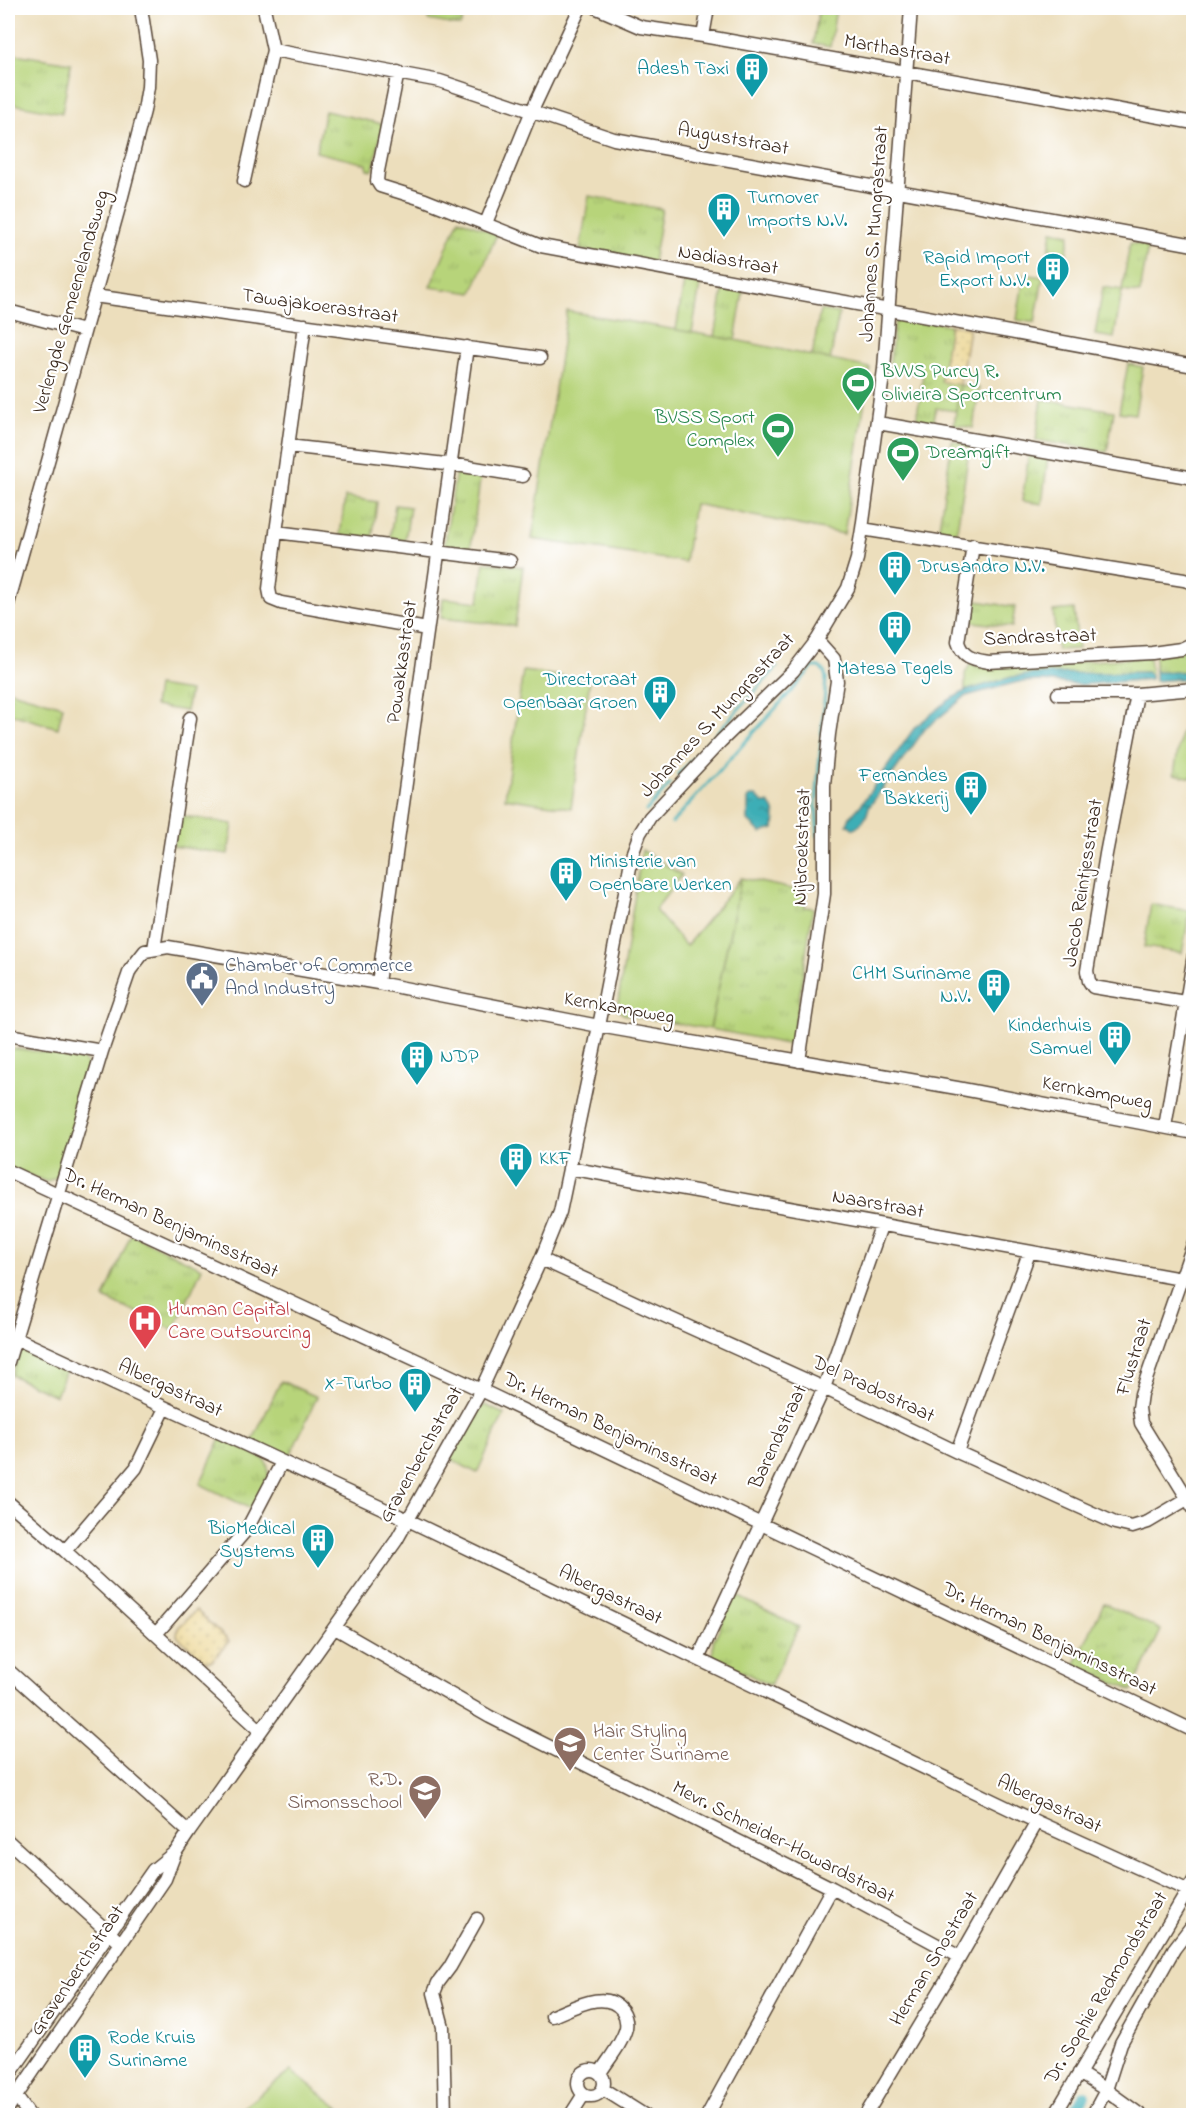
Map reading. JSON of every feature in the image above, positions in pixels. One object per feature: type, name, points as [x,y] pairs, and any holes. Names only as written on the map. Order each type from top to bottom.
[{"type":"street","name":"Verlengde Gemeenelandsweg","points":[[8,604],[144,111],[149,60],[141,8]]},
{"type":"street","points":[[244,182],[273,50],[264,8]]},
{"type":"street","points":[[486,223],[531,113],[580,8]]},
{"type":"street","name":"Marthastraat","points":[[597,8],[641,27],[1194,123]]},
{"type":"street","points":[[703,36],[708,8]]},
{"type":"street","name":"Johannes S. Mungrastraat","points":[[599,1026],[633,852],[640,833],[650,817],[721,741],[793,671],[817,640],[848,588],[857,559],[878,423],[889,310],[910,8]]},
{"type":"street","name":"Auguststraat","points":[[273,50],[440,81],[614,139],[1194,245]]},
{"type":"street","name":"Nadiastraat","points":[[398,72],[378,171],[377,181],[380,186],[425,200],[541,246],[1194,366]]},
{"type":"street","name":"Tawajakoerastraat","points":[[94,296],[540,358]]},
{"type":"street","points":[[8,311],[84,331]]},
{"type":"street","points":[[305,325],[276,532],[269,589],[271,599],[281,603],[427,629]]},
{"type":"street","name":"Powakkastraat","points":[[378,983],[467,347]]},
{"type":"street","points":[[878,423],[1194,478]]},
{"type":"street","points":[[288,446],[523,476]]},
{"type":"street","points":[[862,529],[973,545],[1194,583]]},
{"type":"street","points":[[276,532],[510,561]]},
{"type":"street","name":"Sandrastraat","points":[[973,545],[958,642],[962,652],[971,659],[988,662],[1152,653],[1181,649],[1194,643]]},
{"type":"street","name":"Nijbroekstraat","points":[[799,1061],[824,894],[824,785],[837,681],[834,659],[817,640]]},
{"type":"street","points":[[1058,694],[1137,694],[1194,689]]},
{"type":"street","name":"Jacob Reintjesstraat","points":[[1137,694],[1106,854],[1087,971],[1093,987],[1185,1002]]},
{"type":"street","points":[[8,1362],[57,1194],[130,970],[145,951],[154,949],[190,718]]},
{"type":"street","name":"Kernkampweg","points":[[154,949],[173,948],[378,983],[599,1026],[968,1090],[1194,1133]]},
{"type":"street","points":[[1166,1127],[1194,955]]},
{"type":"street","name":"Gravenberchstraat","points":[[8,2108],[165,1879],[175,1853],[189,1832],[396,1541],[481,1390],[560,1212],[599,1026]]},
{"type":"street","points":[[8,1035],[102,1051]]},
{"type":"street","name":"Naarstraat","points":[[569,1168],[1181,1279]]},
{"type":"street","name":"Dr. Herman Benjaminsstraat","points":[[8,1171],[481,1390],[1194,1731]]},
{"type":"street","name":"Barendstraat","points":[[698,1659],[824,1388],[881,1226]]},
{"type":"street","name":"Flustraat","points":[[1190,1504],[1141,1423],[1139,1408],[1147,1374],[1194,1242]]},
{"type":"street","points":[[957,1452],[1029,1253]]},
{"type":"street","name":"Del Pradostraat","points":[[541,1259],[1115,1523],[1132,1527],[1190,1504]]},
{"type":"street","name":"Albergastraat","points":[[15,1338],[408,1520],[1038,1822],[1190,1885]]},
{"type":"street","points":[[65,1551],[136,1468],[165,1408]]},
{"type":"street","points":[[156,1634],[247,1529],[282,1462]]},
{"type":"street","points":[[8,1502],[65,1551],[260,1730]]},
{"type":"street","name":"Mevr. Schneider-Howardstraat","points":[[335,1628],[490,1717],[832,1888],[960,1957]]},
{"type":"street","points":[[8,1670],[189,1832]]},
{"type":"street","name":"Herman Snostraat","points":[[865,2115],[1038,1822]]},
{"type":"street","points":[[8,1842],[121,1944]]},
{"type":"street","name":"Gravenberchstraat","points":[[8,2077],[153,1870],[175,1853]]},
{"type":"street","name":"Dr. Sophie Redmondstraat","points":[[1054,2115],[1190,1885]]},
{"type":"street","points":[[708,2115],[832,1888]]},
{"type":"street","points":[[445,2115],[443,2027],[434,1993],[477,1919]]},
{"type":"street","name":"Dr. Sophie Redmondstraat","points":[[1092,2115],[1106,2090],[1121,2043],[1174,1949],[1194,1923]]},
{"type":"street","points":[[552,2016],[601,2000],[613,2003],[623,2012],[626,2019],[624,2035],[600,2073]]},
{"type":"street","points":[[587,2071],[600,2073],[604,2081],[600,2093],[592,2096],[584,2094],[579,2088],[581,2076],[587,2071]]},
{"type":"street","points":[[1079,2073],[1142,2115]]},
{"type":"street","points":[[8,2085],[30,2115]]},
{"type":"street","points":[[603,2089],[646,2115]]},
{"type":"street","points":[[570,2115],[584,2094]]},
{"type":"green space","points":[[430,8],[467,8],[460,26],[428,20]]},
{"type":"green space","points":[[819,8],[836,8],[830,47],[813,44]]},
{"type":"green space","points":[[8,53],[71,63],[62,113],[8,103]]},
{"type":"green space","points":[[325,111],[383,124],[373,170],[367,169],[367,164],[316,152]]},
{"type":"green space","points":[[589,196],[662,209],[653,263],[580,250]]},
{"type":"green space","points":[[459,219],[497,234],[472,293],[430,287]]},
{"type":"green space","points":[[1052,231],[1070,234],[1062,279],[1045,276]]},
{"type":"green space","points":[[1130,243],[1148,246],[1140,293],[1122,291],[1114,338],[1095,335],[1103,287],[1122,290]]},
{"type":"green space","points":[[1024,274],[1043,277],[1035,323],[1017,320]]},
{"type":"green space","points":[[684,282],[700,285],[692,333],[676,330]]},
{"type":"green space","points":[[724,284],[744,287],[735,340],[715,337]]},
{"type":"green space","points":[[820,310],[839,313],[830,361],[812,357]]},
{"type":"green space","points":[[567,311],[735,340],[870,368],[844,534],[694,504],[685,562],[532,539]]},
{"type":"green space","points":[[900,317],[950,325],[941,381],[960,385],[956,411],[936,408],[933,425],[916,422],[923,375],[889,369],[895,322]]},
{"type":"green space","points":[[1128,364],[1143,367],[1135,414],[1119,412]]},
{"type":"green space","points":[[960,385],[979,388],[973,428],[954,425]]},
{"type":"green space","points":[[1042,399],[1114,411],[1107,452],[1036,440]]},
{"type":"green space","points":[[952,441],[970,444],[956,537],[938,534]]},
{"type":"green space","points":[[1029,454],[1048,457],[1042,504],[1022,501]]},
{"type":"green space","points":[[456,471],[481,473],[470,553],[444,549]]},
{"type":"green space","points":[[345,497],[377,502],[372,540],[340,536]]},
{"type":"green space","points":[[395,505],[410,507],[405,541],[390,538]]},
{"type":"green space","points":[[484,562],[523,567],[515,626],[441,618],[443,598],[479,602]]},
{"type":"green space","points":[[970,600],[1015,607],[1012,627],[967,621]]},
{"type":"green space","points":[[1074,609],[1078,649],[1057,650],[1053,611]]},
{"type":"green space","points":[[1191,648],[1193,672],[1157,672],[1155,670],[1155,656]]},
{"type":"green space","points":[[1149,657],[1151,675],[1146,672],[1036,674],[1012,677],[965,691],[965,674],[970,664],[989,668]]},
{"type":"green space","points":[[523,671],[590,680],[571,808],[505,798]]},
{"type":"green space","points":[[157,686],[190,691],[186,711],[154,706]]},
{"type":"green space","points":[[8,690],[63,706],[58,728],[8,713]]},
{"type":"green space","points":[[1181,732],[1193,734],[1193,778],[1174,774]]},
{"type":"green space","points":[[178,815],[233,824],[228,854],[173,846]]},
{"type":"green space","points":[[642,850],[682,875],[655,910],[686,946],[741,878],[710,1029],[623,1014],[617,1008]]},
{"type":"green space","points":[[741,878],[806,892],[805,907],[813,908],[792,1045],[710,1029]]},
{"type":"green space","points":[[1151,904],[1190,911],[1182,953],[1144,947]]},
{"type":"green space","points":[[8,1048],[79,1056],[87,1064],[90,1075],[60,1173],[47,1182],[8,1167]]},
{"type":"green space","points":[[131,1234],[202,1268],[174,1330],[104,1298]]},
{"type":"green space","points":[[21,1350],[28,1351],[66,1370],[56,1396],[11,1375]]},
{"type":"green space","points":[[281,1381],[317,1397],[288,1460],[252,1442]]},
{"type":"green space","points":[[485,1405],[504,1414],[477,1473],[450,1459],[477,1410]]},
{"type":"green space","points":[[221,1438],[264,1459],[267,1465],[268,1478],[253,1510],[200,1484]]},
{"type":"green space","points":[[735,1595],[799,1627],[770,1685],[713,1657],[713,1642]]},
{"type":"green space","points":[[1104,1603],[1161,1630],[1132,1691],[1075,1664]]},
{"type":"green space","points":[[291,2071],[347,2115],[233,2115]]},
{"type":"sand","points":[[950,325],[969,328],[960,385],[941,382]]},
{"type":"sand","points":[[196,1610],[229,1641],[212,1661],[206,1662],[177,1636],[178,1628]]},
{"type":"water","points":[[1155,670],[1157,672],[1193,672],[1193,678],[1155,681]]},
{"type":"water","points":[[1146,672],[1151,675],[1151,679],[1080,685],[1042,681],[1018,682],[966,696],[925,729],[869,807],[862,822],[854,829],[847,824],[915,727],[949,700],[965,691],[1012,677],[1036,674]]},
{"type":"water","points":[[756,796],[773,808],[774,829],[761,833],[748,821],[748,798]]},
{"type":"waterway","points":[[678,775],[777,667]]},
{"type":"waterway","points":[[672,823],[813,667],[819,667],[824,671],[826,678],[816,806],[818,836]]},
{"type":"waterway","points":[[646,811],[670,784]]},
{"type":"waterway","points":[[1072,2116],[1084,2096]]},
{"type":"place","name":"Adesh Taxi","points":[[752,98]]},
{"type":"place","name":"Turnover Imports N.V.","points":[[724,238]]},
{"type":"place","name":"Rapid Import Export N.V.","points":[[1053,298]]},
{"type":"place","name":"BVVS Purcy R. Olivieira Sportcentrum","points":[[858,412]]},
{"type":"place","name":"BVSS Sport Complex","points":[[778,458]]},
{"type":"place","name":"Dreamgift","points":[[903,482]]},
{"type":"place","name":"Drusandro N.V.","points":[[895,596]]},
{"type":"place","name":"Matesa Tegels","points":[[895,656]]},
{"type":"place","name":"Directoraat Openbaar Groen","points":[[660,721]]},
{"type":"place","name":"Fernandes Bakkerij","points":[[971,816]]},
{"type":"place","name":"Ministerie van Openbare Werken","points":[[566,902]]},
{"type":"place","name":"Chamber of Commerce And Industry","points":[[202,1007]]},
{"type":"place","name":"CHM Suriname N.V.","points":[[994,1014]]},
{"type":"place","name":"Kinderhuis Samuel","points":[[1115,1066]]},
{"type":"place","name":"NDP","points":[[417,1086]]},
{"type":"place","name":"KKF","points":[[516,1188]]},
{"type":"place","name":"Human Capital Care Outsourcing","points":[[145,1350]]},
{"type":"place","name":"X-Turbo","points":[[415,1413]]},
{"type":"place","name":"BioMedical Systems","points":[[318,1569]]},
{"type":"place","name":"Hair Styling Center Suriname","points":[[570,1772]]},
{"type":"place","name":"R.D. Simonsschool","points":[[425,1820]]},
{"type":"place","name":"Rode Kruis Suriname","points":[[85,2079]]}]
